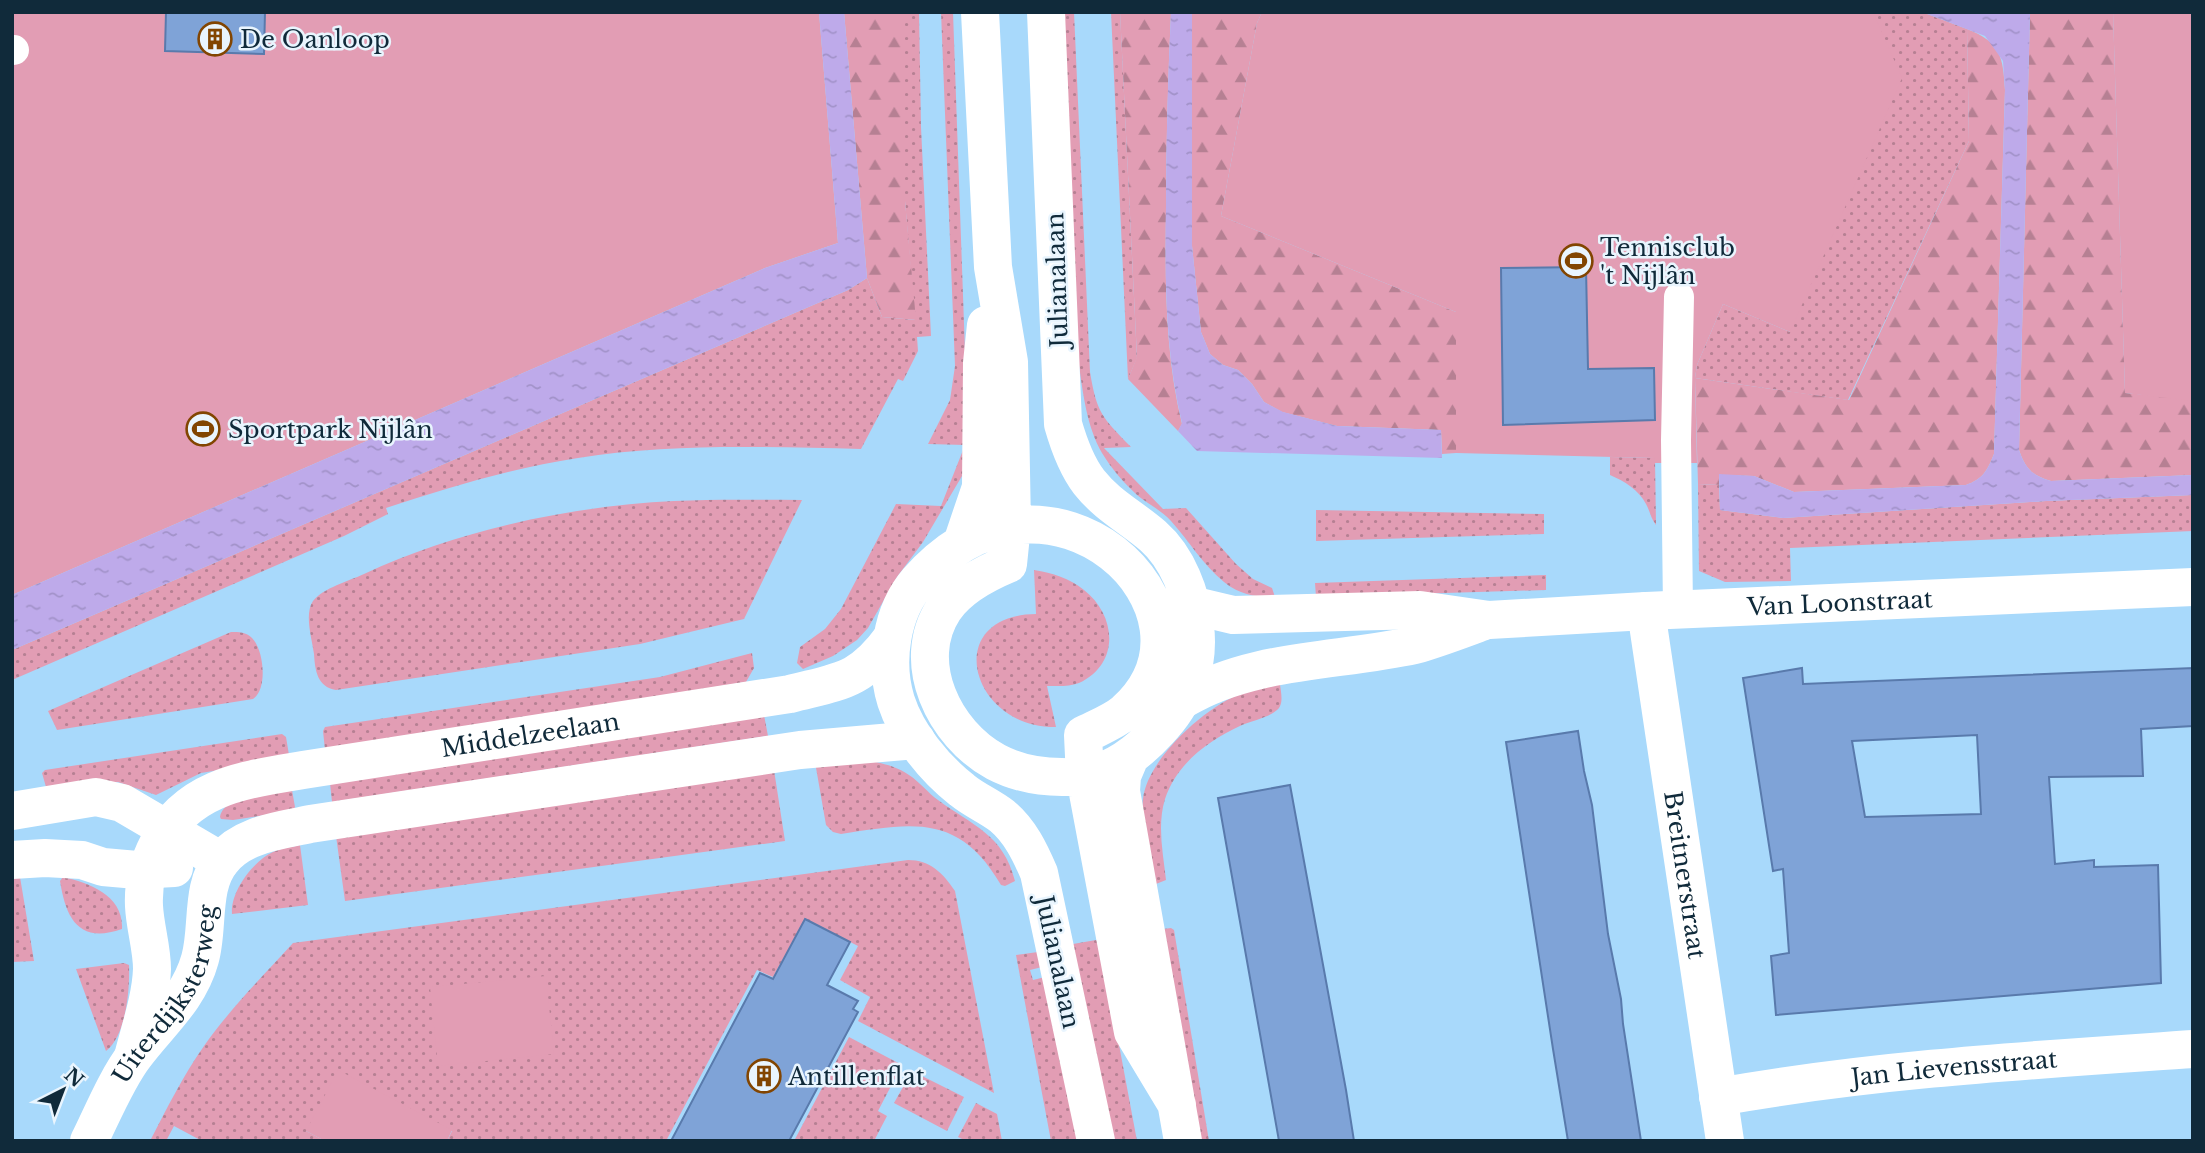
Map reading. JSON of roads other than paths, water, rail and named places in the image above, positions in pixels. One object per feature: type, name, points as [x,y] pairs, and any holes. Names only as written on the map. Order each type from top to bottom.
[{"type":"street","points":[[980,12],[993,267],[1009,362],[1012,525],[1007,564],[963,588],[944,610],[932,637],[929,665],[937,697],[954,725],[972,746],[1023,774],[1049,777],[1085,777],[1107,770],[1130,757],[1170,719],[1184,699]]},
{"type":"street","name":"Julianalaan","points":[[1046,12],[1063,424],[1077,463],[1088,481],[1116,510],[1154,537],[1171,557],[1183,580],[1195,627],[1196,658],[1184,699]]},
{"type":"street","points":[[962,543],[981,487],[982,363],[993,267]]},
{"type":"street","points":[[892,638],[900,610],[913,587],[935,561],[981,533],[1012,525],[1044,524],[1070,529],[1096,541],[1120,558],[1140,580],[1151,602],[1158,626],[1153,675],[1124,713],[1083,735],[1085,777],[1133,1032],[1180,1123]]},
{"type":"street","name":"Van Loonstraat","points":[[1140,580],[1172,599],[1233,615],[1420,610],[1489,620],[2193,587]]},
{"type":"street","name":"Breitnerstraat","points":[[1662,611],[1725,1141]]},
{"type":"street","name":"Van Loonstraat","points":[[1184,699],[1206,686],[1229,678],[1292,664],[1416,644],[1489,620]]},
{"type":"street","name":"Julianalaan","points":[[892,638],[890,659],[896,702],[916,740],[945,776],[1002,816],[1017,832],[1039,873],[1096,1141]]},
{"type":"street","name":"Middelzeelaan","points":[[133,1057],[145,1014],[152,969],[144,906],[148,869],[166,829],[181,810],[204,795],[244,780],[779,695],[835,682],[863,670],[877,659],[892,638]]},
{"type":"street","points":[[216,871],[237,847],[256,836],[310,824],[800,750],[916,740],[972,746]]},
{"type":"street","points":[[1130,757],[1122,776],[1121,791],[1180,1123]]},
{"type":"street","points":[[12,811],[96,797],[122,803],[166,829],[216,871]]},
{"type":"street","points":[[12,860],[45,858],[82,860],[103,867],[186,867],[216,871]]},
{"type":"street","name":"Uiterdijksterweg","points":[[89,1141],[133,1057],[170,1015],[193,982],[201,956],[216,871]]},
{"type":"street","name":"Jan Lievensstraat","points":[[1718,1097],[1798,1082],[1920,1069],[2193,1049]]},
{"type":"lane","points":[[1662,611],[1676,440],[1679,297]]},
{"type":"water","points":[[819,12],[844,12],[867,278],[848,290],[12,650],[12,595],[765,268],[838,243]]},
{"type":"water","points":[[1171,12],[1192,12],[1192,246],[1201,332],[1210,354],[1223,365],[1238,370],[1264,402],[1283,412],[1337,426],[1441,430],[1442,458],[1197,451],[1178,431],[1182,423],[1172,369],[1166,288],[1166,157]]},
{"type":"water","points":[[1922,12],[2030,12],[2019,450],[2024,462],[2034,474],[2051,481],[2193,475],[2193,495],[2046,501],[1783,518],[1720,510],[1719,474],[1754,476],[1794,492],[1966,485],[1984,474],[1994,454],[2005,90],[2003,61],[1985,36]]},
{"type":"place","name":"De Oanloop","points":[[215,39]]},
{"type":"place","name":"Tennisclub 't Nijlân","points":[[1576,261]]},
{"type":"place","name":"Sportpark Nijlân","points":[[203,429]]},
{"type":"place","name":"Antillenflat","points":[[764,1076]]}]
